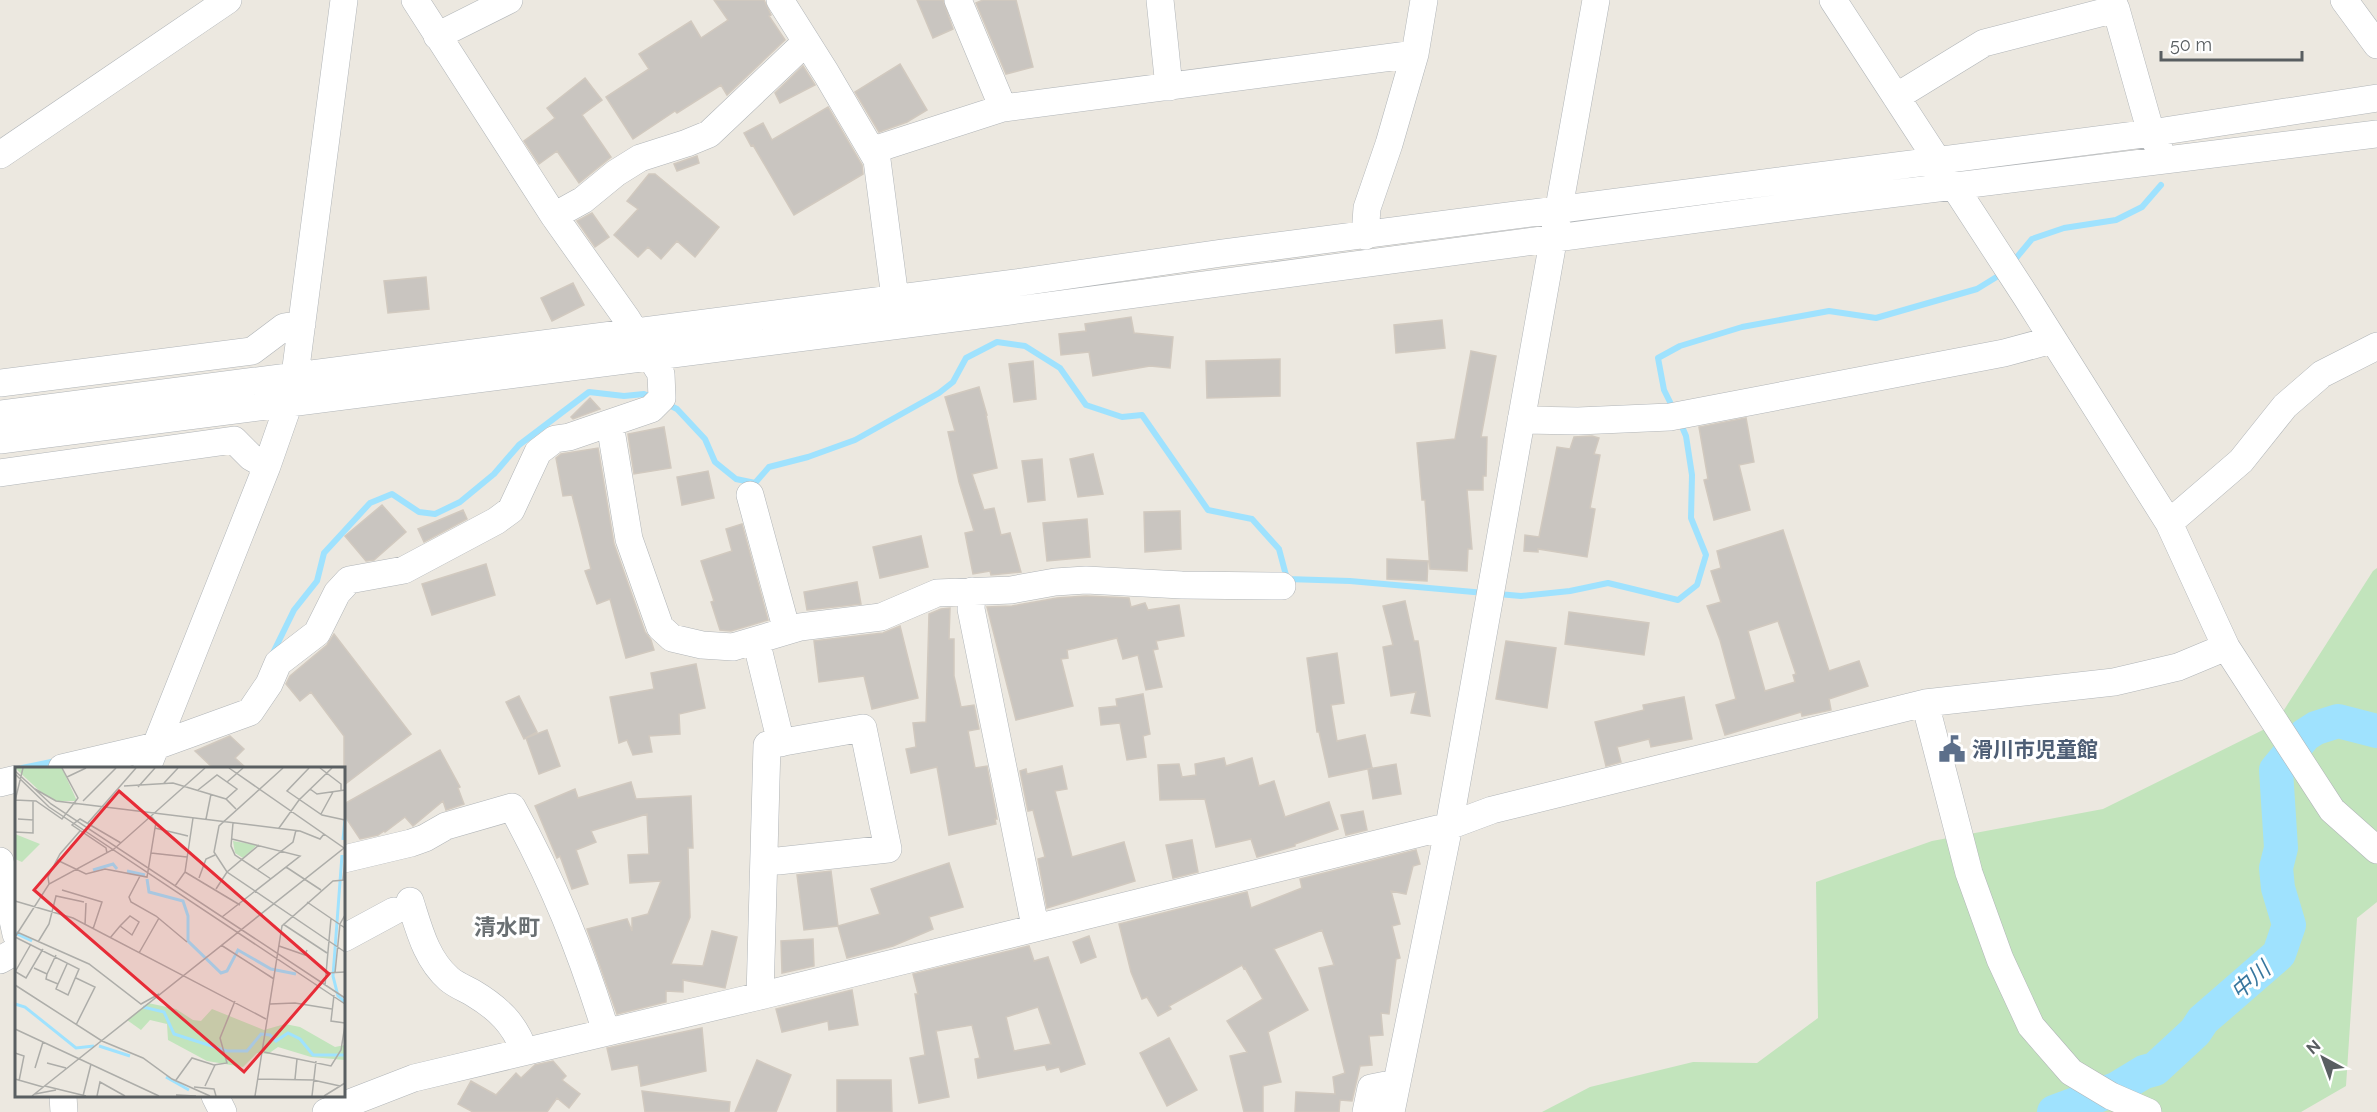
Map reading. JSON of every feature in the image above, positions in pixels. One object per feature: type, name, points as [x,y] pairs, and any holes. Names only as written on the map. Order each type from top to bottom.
[{"type":"street","points":[[0,155],[228,0]]},
{"type":"street","points":[[152,757],[267,466],[289,403],[302,324],[344,0]]},
{"type":"street","points":[[70,767],[152,757],[250,712],[269,684],[278,663],[317,633],[337,593],[349,580],[404,570],[496,521],[511,510],[538,452],[555,439],[610,424],[651,409],[662,398],[661,374],[650,356],[554,216],[415,0]]},
{"type":"street","points":[[437,36],[509,0]]},
{"type":"street","points":[[780,0],[877,160],[895,298]]},
{"type":"street","points":[[958,0],[1003,108]]},
{"type":"street","points":[[1160,0],[1169,87]]},
{"type":"street","points":[[1365,236],[1367,208],[1389,144],[1415,54],[1424,0]]},
{"type":"street","points":[[1391,1112],[1449,826],[1596,0]]},
{"type":"street","points":[[1833,0],[2169,524],[2226,647],[2332,810],[2377,850]]},
{"type":"street","points":[[2354,4],[2377,45]]},
{"type":"street","points":[[1896,97],[1984,43],[2114,5],[2151,133],[2164,160]]},
{"type":"street","points":[[554,216],[583,200],[616,173],[640,158],[709,134],[806,42]]},
{"type":"street","points":[[873,150],[1003,108],[1415,54]]},
{"type":"street","points":[[0,414],[2151,133],[2377,98]]},
{"type":"street","points":[[0,440],[1954,186],[2377,134]]},
{"type":"street","points":[[0,383],[252,351],[284,327],[302,324]]},
{"type":"street","points":[[1521,420],[1578,421],[1670,417],[2004,352],[2052,340]]},
{"type":"street","points":[[2169,524],[2241,461],[2286,406],[2322,374],[2377,346]]},
{"type":"street","points":[[610,424],[629,539],[660,627],[672,638],[702,645],[733,647],[800,627],[881,617],[937,593],[1011,590],[1055,582],[1086,580],[1182,585],[1282,586]]},
{"type":"street","points":[[0,473],[234,441],[251,457],[267,466]]},
{"type":"street","points":[[750,495],[787,631]]},
{"type":"street","points":[[972,591],[971,609],[1035,926]]},
{"type":"street","points":[[756,640],[781,743]]},
{"type":"street","points":[[326,1112],[414,1078],[760,996],[1035,926],[1449,826],[1492,810],[1925,703],[2114,682],[2178,667],[2226,647]]},
{"type":"street","points":[[1925,703],[1968,873],[2000,959],[2031,1026],[2071,1072],[2111,1096],[2148,1112]]},
{"type":"street","points":[[760,996],[767,745],[863,728],[888,849],[777,861],[764,859]]},
{"type":"street","points":[[0,783],[15,779]]},
{"type":"street","points":[[345,860],[411,843],[446,826],[512,807],[541,860],[567,919],[575,948],[584,961],[606,1032]]},
{"type":"street","points":[[0,861],[15,929]]},
{"type":"street","points":[[345,937],[402,906],[426,951],[449,979],[507,1017],[524,1051]]},
{"type":"street","points":[[0,960],[15,952]]},
{"type":"street","points":[[1366,1112],[1371,1088],[1396,1083]]},
{"type":"street","points":[[63,1097],[64,1112]]},
{"type":"street","points":[[216,1097],[223,1112]]},
{"type":"green space","points":[[2377,568],[2377,902],[2357,918],[2346,1086],[2301,1112],[1542,1112],[1590,1087],[1693,1062],[1757,1063],[1818,1018],[1816,882],[1932,841],[2103,809],[2275,724]]},
{"type":"building","points":[[714,0],[764,0],[771,15],[769,16],[785,40],[727,95],[721,85],[677,113],[675,111],[633,139],[606,97],[649,69],[639,54],[691,21],[701,38],[728,20]]},
{"type":"building","points":[[917,0],[943,0],[953,29],[933,38]]},
{"type":"building","points":[[983,0],[1016,0],[1033,67],[1006,74],[976,3]]},
{"type":"building","points":[[900,64],[927,110],[907,122],[879,132],[855,92]]},
{"type":"building","points":[[803,66],[815,85],[780,103],[775,93]]},
{"type":"building","points":[[585,78],[602,100],[582,115],[611,157],[579,183],[557,151],[539,164],[524,141],[555,118],[547,108]]},
{"type":"building","points":[[828,107],[862,165],[863,174],[794,215],[744,133],[763,123],[772,140]]},
{"type":"building","points":[[697,156],[699,163],[677,171],[674,164]]},
{"type":"building","points":[[649,174],[655,174],[719,227],[695,257],[677,241],[661,259],[648,247],[638,257],[614,235],[638,209],[627,201]]},
{"type":"building","points":[[592,213],[609,237],[595,247],[577,221]]},
{"type":"building","points":[[426,277],[429,309],[388,313],[384,281]]},
{"type":"building","points":[[573,283],[584,305],[552,321],[541,298]]},
{"type":"building","points":[[1131,317],[1134,333],[1173,337],[1170,368],[1150,366],[1093,376],[1089,352],[1061,355],[1059,334],[1086,331],[1085,324]]},
{"type":"building","points":[[1442,320],[1445,348],[1396,353],[1394,325]]},
{"type":"building","points":[[1471,351],[1496,356],[1481,437],[1487,437],[1486,476],[1483,476],[1483,490],[1467,490],[1472,549],[1468,549],[1467,571],[1430,569],[1425,500],[1422,500],[1417,443],[1455,439]]},
{"type":"building","points":[[1280,359],[1280,396],[1207,398],[1206,361]]},
{"type":"building","points":[[1033,361],[1036,399],[1014,402],[1009,364]]},
{"type":"building","points":[[979,387],[997,468],[972,474],[984,510],[994,508],[1001,535],[1010,533],[1021,572],[991,575],[990,571],[973,574],[965,533],[974,531],[959,482],[948,432],[955,431],[945,397]]},
{"type":"building","points":[[590,398],[600,409],[573,419],[571,417]]},
{"type":"building","points":[[1746,418],[1754,462],[1739,465],[1750,510],[1714,520],[1704,480],[1708,479],[1699,427]]},
{"type":"building","points":[[664,427],[671,468],[634,474],[628,434]]},
{"type":"building","points":[[1574,437],[1599,438],[1594,454],[1600,455],[1590,508],[1595,509],[1587,557],[1538,549],[1538,552],[1524,551],[1525,535],[1539,537],[1557,447],[1570,449]]},
{"type":"building","points":[[598,448],[614,544],[645,632],[654,650],[626,658],[610,599],[597,604],[585,571],[591,569],[572,495],[563,496],[556,458],[561,454]]},
{"type":"building","points":[[1093,454],[1103,494],[1078,497],[1070,459]]},
{"type":"building","points":[[1042,459],[1045,500],[1028,502],[1022,461]]},
{"type":"building","points":[[708,471],[714,498],[682,505],[677,477]]},
{"type":"building","points":[[382,505],[406,532],[374,560],[366,561],[345,536]]},
{"type":"building","points":[[463,510],[467,519],[424,542],[418,529]]},
{"type":"building","points":[[1180,511],[1181,549],[1145,552],[1144,512]]},
{"type":"building","points":[[1087,519],[1090,557],[1047,561],[1043,523]]},
{"type":"building","points":[[742,524],[768,620],[731,631],[720,630],[711,602],[714,601],[701,561],[732,551],[726,529]]},
{"type":"building","points":[[1783,530],[1829,671],[1859,661],[1868,686],[1829,699],[1831,710],[1802,716],[1801,712],[1725,735],[1716,705],[1736,699],[1720,640],[1707,606],[1721,602],[1711,571],[1721,568],[1717,551]],"holes":[[[1778,621],[1796,674],[1793,675],[1795,682],[1765,691],[1748,631]]]},
{"type":"building","points":[[921,536],[928,567],[880,578],[873,547]]},
{"type":"building","points":[[1387,559],[1428,561],[1427,581],[1387,579]]},
{"type":"building","points":[[486,564],[495,595],[432,615],[422,584]]},
{"type":"building","points":[[857,582],[861,604],[807,610],[804,592]]},
{"type":"building","points":[[1086,596],[1129,598],[1131,607],[1145,603],[1148,610],[1179,605],[1184,636],[1156,641],[1158,649],[1153,650],[1162,687],[1146,690],[1138,655],[1123,659],[1117,638],[1067,650],[1068,658],[1061,659],[1073,706],[1016,720],[987,607]]},
{"type":"building","points":[[1405,601],[1414,641],[1418,641],[1430,716],[1411,713],[1416,692],[1391,696],[1383,647],[1393,645],[1383,606]]},
{"type":"building","points":[[950,608],[949,639],[954,639],[954,676],[961,707],[974,705],[979,729],[968,731],[975,768],[987,766],[997,819],[995,819],[996,824],[949,835],[937,767],[911,773],[906,749],[916,747],[913,723],[926,722],[929,614]]},
{"type":"building","points":[[1569,612],[1649,623],[1644,655],[1565,644]]},
{"type":"building","points":[[900,626],[918,698],[872,709],[864,676],[819,682],[814,641],[883,633]]},
{"type":"building","points":[[334,634],[411,734],[345,784],[344,736],[311,692],[300,701],[286,684],[290,676],[327,645]]},
{"type":"building","points":[[1506,641],[1556,648],[1547,708],[1496,699]]},
{"type":"building","points":[[1337,653],[1344,703],[1331,705],[1337,741],[1365,735],[1372,768],[1329,777],[1319,732],[1317,732],[1307,658]]},
{"type":"building","points":[[696,664],[705,708],[679,714],[680,734],[649,736],[652,752],[633,755],[627,740],[619,743],[610,697],[654,689],[651,673]]},
{"type":"building","points":[[1143,694],[1150,734],[1143,736],[1146,757],[1127,760],[1120,723],[1101,725],[1099,708],[1117,706],[1116,699]]},
{"type":"building","points":[[519,696],[537,732],[524,739],[506,702]]},
{"type":"building","points":[[1684,697],[1692,739],[1651,747],[1649,739],[1617,747],[1621,762],[1606,766],[1595,722],[1644,710],[1643,705]]},
{"type":"building","points":[[547,730],[560,766],[539,774],[526,738]]},
{"type":"building","points":[[230,736],[244,749],[235,758],[245,767],[212,767],[195,751]]},
{"type":"building","points":[[440,750],[460,787],[458,788],[464,804],[446,810],[443,801],[413,826],[405,817],[385,832],[360,839],[345,816],[345,803]]},
{"type":"building","points":[[1224,758],[1226,766],[1252,758],[1259,786],[1274,781],[1285,817],[1329,802],[1338,829],[1295,844],[1295,846],[1257,857],[1251,839],[1216,847],[1205,799],[1160,800],[1158,765],[1179,764],[1182,777],[1196,775],[1195,764]]},
{"type":"building","points":[[1396,764],[1401,794],[1373,799],[1368,769]]},
{"type":"building","points":[[1062,766],[1067,789],[1055,791],[1072,857],[1124,842],[1135,881],[1047,908],[1038,859],[1045,857],[1033,810],[1028,811],[1020,771],[1026,769],[1027,774]]},
{"type":"building","points":[[631,782],[636,799],[691,796],[693,848],[688,848],[690,917],[671,964],[703,966],[712,931],[737,937],[725,988],[683,980],[683,992],[666,991],[666,1002],[617,1014],[587,929],[627,919],[632,931],[632,918],[648,914],[661,881],[630,883],[628,855],[649,854],[647,814],[591,831],[596,842],[576,850],[588,884],[572,889],[560,856],[557,858],[535,806],[575,789],[578,798]]},
{"type":"building","points":[[1363,811],[1367,830],[1346,835],[1341,815]]},
{"type":"building","points":[[1192,840],[1198,872],[1173,878],[1166,845]]},
{"type":"building","points":[[1416,850],[1420,864],[1413,866],[1406,894],[1391,891],[1400,924],[1392,926],[1400,958],[1396,959],[1389,1014],[1381,1013],[1383,1035],[1369,1036],[1372,1065],[1360,1066],[1352,1101],[1340,1100],[1339,1112],[1295,1112],[1296,1092],[1335,1094],[1333,1077],[1345,1073],[1319,968],[1334,965],[1322,930],[1274,949],[1308,1010],[1268,1032],[1281,1082],[1263,1086],[1263,1112],[1244,1112],[1230,1056],[1247,1052],[1227,1021],[1263,999],[1245,968],[1242,965],[1169,1006],[1171,1009],[1158,1016],[1147,997],[1142,999],[1131,972],[1119,924],[1247,892],[1251,908],[1302,888],[1300,879]]},
{"type":"building","points":[[949,863],[963,907],[929,917],[933,929],[893,946],[847,958],[838,926],[880,914],[871,889]]},
{"type":"building","points":[[831,871],[838,926],[804,930],[797,875]]},
{"type":"building","points":[[1089,936],[1096,957],[1081,963],[1073,942]]},
{"type":"building","points":[[813,939],[814,966],[782,973],[781,941]]},
{"type":"building","points":[[1029,946],[1034,961],[1048,957],[1085,1064],[1061,1072],[1059,1067],[1047,1070],[1045,1065],[978,1078],[975,1059],[980,1058],[972,1025],[936,1031],[949,1097],[919,1103],[910,1058],[925,1055],[915,994],[918,994],[913,974]],"holes":[[[1038,1007],[1051,1044],[1014,1051],[1006,1017]]]},
{"type":"building","points":[[852,990],[858,1025],[829,1030],[828,1021],[782,1032],[776,1009]]},
{"type":"building","points":[[702,1028],[706,1071],[641,1086],[638,1065],[612,1070],[607,1048]]},
{"type":"building","points":[[1169,1038],[1197,1090],[1167,1106],[1140,1053]]},
{"type":"building","points":[[757,1060],[791,1075],[776,1112],[735,1112]]},
{"type":"building","points":[[553,1061],[566,1076],[562,1080],[580,1094],[569,1108],[557,1098],[547,1112],[473,1112],[458,1104],[471,1081],[496,1095],[516,1073],[521,1078],[535,1065]]},
{"type":"building","points":[[837,1080],[891,1080],[892,1112],[837,1112]]},
{"type":"building","points":[[642,1091],[730,1102],[729,1112],[645,1112]]},
{"type":"waterway","points":[[2012,263],[2032,239],[2064,228],[2116,220],[2142,207],[2161,185]]},
{"type":"waterway","points":[[1674,410],[1664,390],[1658,358],[1680,346],[1742,327],[1829,311],[1876,318],[1977,289],[2003,273]]},
{"type":"waterway","points":[[667,404],[677,409],[705,439],[715,462],[736,479],[755,483],[769,467],[808,457],[855,440],[939,393],[953,382],[966,358],[997,342],[1025,346],[1060,368],[1086,405],[1122,417],[1142,415],[1208,510],[1252,519],[1279,549],[1287,579],[1350,581],[1485,593]]},
{"type":"waterway","points":[[271,657],[294,610],[317,581],[324,553],[370,503],[392,494],[419,512],[435,514],[460,502],[494,474],[519,445],[589,392],[624,396],[644,394],[652,397]]},
{"type":"waterway","points":[[1498,594],[1521,596],[1570,591],[1608,583],[1678,600],[1697,585],[1706,555],[1691,518],[1692,475],[1686,436],[1680,422]]},
{"type":"waterway","name":"中川","points":[[2054,1112],[2116,1089],[2144,1072],[2155,1069],[2195,1032],[2203,1020],[2279,954],[2289,925],[2278,888],[2276,868],[2281,848],[2276,770],[2305,735],[2316,728],[2338,721],[2377,731]]},
{"type":"waterway","points":[[27,767],[56,761]]},
{"type":"place","name":"滑川市児童館","points":[[1952,749]]},
{"type":"district","name":"清水町","points":[[507,927]]}]
